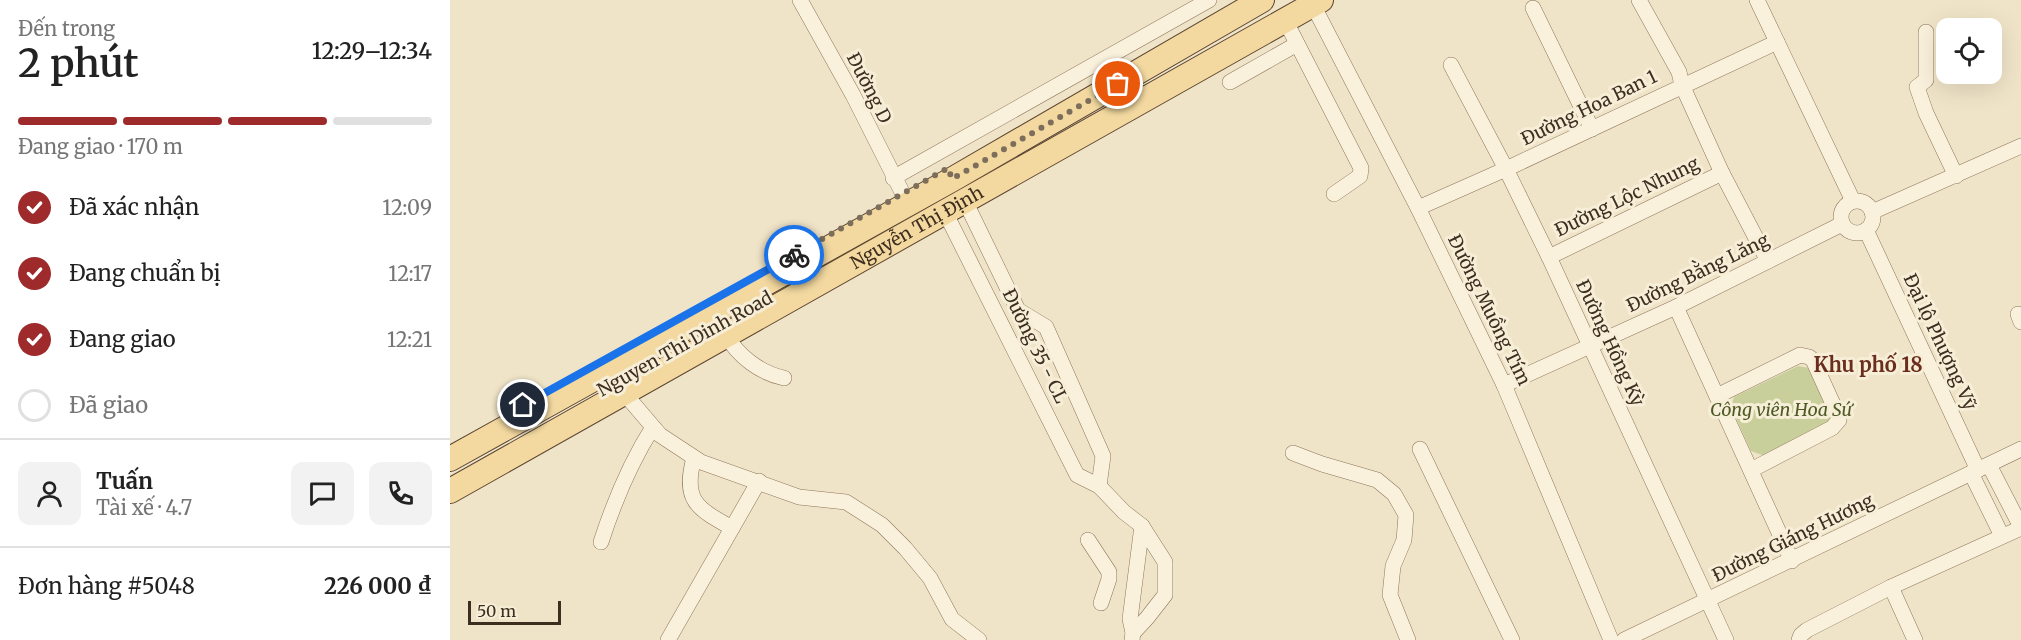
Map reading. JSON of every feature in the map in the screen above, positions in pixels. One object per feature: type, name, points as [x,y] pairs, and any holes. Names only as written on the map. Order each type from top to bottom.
[{"type":"main road","name":"Nguyễn Thị Định","points":[[453,471],[726,335],[946,190],[1032,111],[1246,0]]},
{"type":"main road","name":"Nguyen Thi Dinh Road","points":[[453,471],[946,190],[1292,4]]},
{"type":"main road","name":"Nguyễn Thị Định","points":[[450,447],[898,186],[946,190]]},
{"type":"main road","name":"Nguyen Thi Dinh Road","points":[[621,387],[946,190]]},
{"type":"street","name":"Đường D","points":[[800,0],[853,95],[898,186]]},
{"type":"street","points":[[898,186],[1032,111],[1209,0]]},
{"type":"street","points":[[1639,0],[1679,72],[1682,85],[1722,173],[1768,261]]},
{"type":"street","points":[[1757,0],[1853,201]]},
{"type":"street","points":[[1292,4],[1297,44],[1360,168],[1360,176],[1334,194]]},
{"type":"street","name":"Đường Muồng Tím","points":[[1292,4],[1418,208],[1504,385],[1611,640]]},
{"type":"street","points":[[1533,8],[1593,129]]},
{"type":"street","points":[[1926,32],[1926,80],[1917,87],[1926,113],[1956,176]]},
{"type":"street","name":"Đường Hoa Ban 1","points":[[1418,208],[1777,42]]},
{"type":"street","points":[[1230,82],[1297,44]]},
{"type":"street","name":"Đường Hồng Kỳ","points":[[1451,65],[1549,257],[1726,640]]},
{"type":"street","points":[[1872,212],[2021,146]]},
{"type":"street","name":"Đường Lộc Nhung","points":[[1549,257],[1722,173]]},
{"type":"street","name":"Đường 35 - CL","points":[[946,190],[1077,475],[1099,486],[1142,526],[1165,562],[1165,595],[1132,636]]},
{"type":"street","name":"Đường 35 - CL","points":[[946,190],[1018,310],[1046,327],[1103,456],[1099,486]]},
{"type":"street","points":[[1853,201],[1864,202],[1872,212],[1873,222],[1862,233],[1854,234],[1847,231],[1842,224],[1843,209],[1853,201]]},
{"type":"street","name":"Đường Bằng Lăng","points":[[1504,385],[1676,307],[1842,224]]},
{"type":"street","name":"Đại lộ Phượng Vỹ","points":[[1866,230],[1979,469]]},
{"type":"street","points":[[1676,307],[1792,561]]},
{"type":"street","points":[[726,335],[732,346],[743,357],[766,373],[784,378]]},
{"type":"street","points":[[1718,396],[1800,355],[1805,355],[1813,360],[1838,415],[1839,420],[1832,428],[1751,470]]},
{"type":"street","points":[[621,387],[660,435],[700,462],[799,497],[846,502],[882,525],[930,578],[952,619],[979,640]]},
{"type":"street","points":[[601,542],[614,503],[653,427]]},
{"type":"street","points":[[1420,449],[1512,640]]},
{"type":"street","name":"Đường Giáng Hương","points":[[1623,640],[1792,561],[2021,449]]},
{"type":"street","points":[[1293,453],[1377,480],[1394,494],[1406,515],[1404,540],[1393,566],[1390,595],[1408,640]]},
{"type":"street","points":[[694,458],[690,475],[694,501],[711,517],[732,528]]},
{"type":"street","points":[[1799,640],[1801,634],[1807,630],[1891,587],[2021,528],[1979,469]]},
{"type":"street","points":[[1979,469],[2002,536]]},
{"type":"street","points":[[668,640],[759,481]]},
{"type":"street","name":"Đường 35 - CL","points":[[1132,636],[1130,619],[1142,526]]},
{"type":"street","points":[[1088,540],[1108,572],[1109,579],[1101,603]]},
{"type":"street","points":[[1891,587],[1915,640]]},
{"type":"green space","name":"Công viên Hoa Sứ","points":[[1798,366],[1809,368],[1831,413],[1829,421],[1765,456],[1751,451],[1731,407],[1734,397]]},
{"type":"way so far","points":[[794,255],[948,168],[952,179],[1118,84]]},
{"type":"district","name":"Khu phố 18","points":[[1868,365]]},
{"type":"route","points":[[523,405],[794,255]]}]
